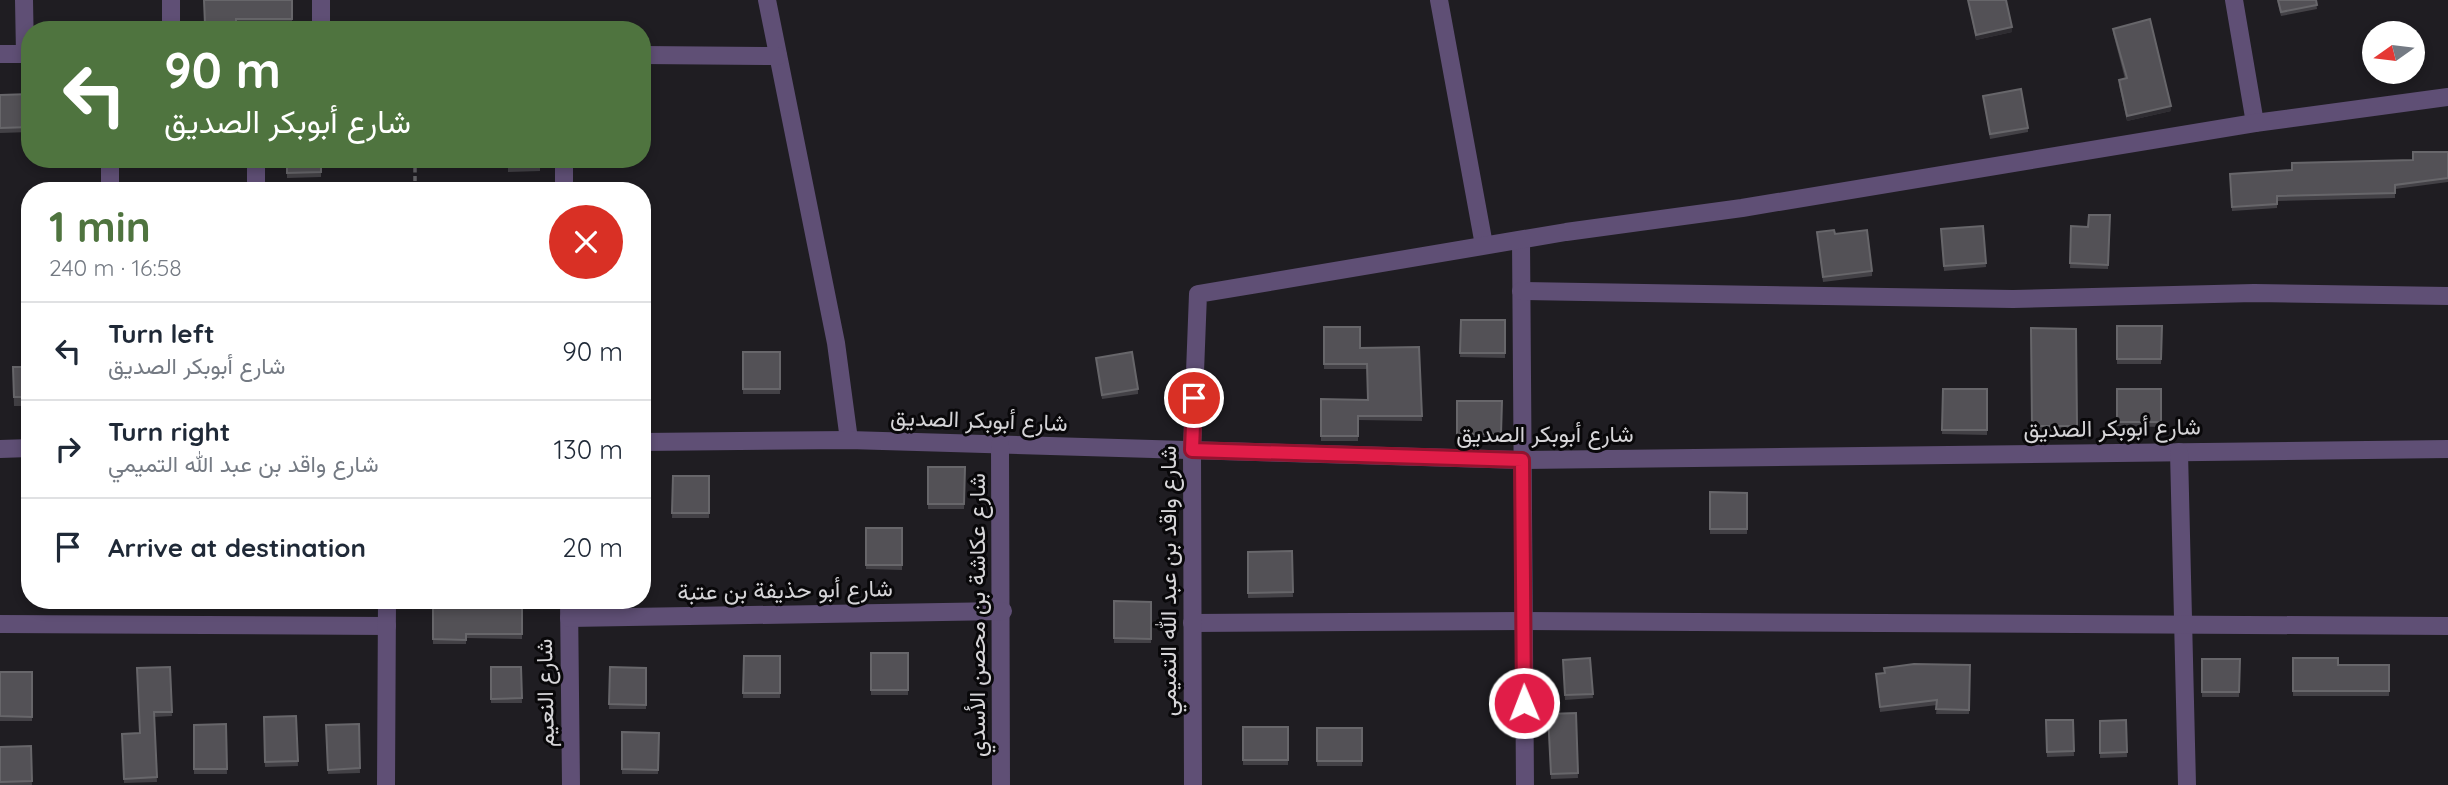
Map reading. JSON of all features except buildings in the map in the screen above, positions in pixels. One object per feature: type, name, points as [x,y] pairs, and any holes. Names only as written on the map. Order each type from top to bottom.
[{"type":"street","points":[[24,0],[25,21]]},
{"type":"street","points":[[171,0],[171,21]]},
{"type":"street","points":[[321,0],[321,21]]},
{"type":"street","points":[[767,0],[836,343],[849,440]]},
{"type":"street","points":[[1438,0],[1484,245],[1755,205],[2255,123],[2448,96]]},
{"type":"street","points":[[2234,0],[2255,123]]},
{"type":"street","points":[[0,54],[21,54]]},
{"type":"street","points":[[651,55],[778,56]]},
{"type":"street","points":[[1521,240],[1525,785]]},
{"type":"street","name":"شارع واقد بن عبد الله التميمي","points":[[1193,785],[1192,450],[1198,294],[1484,245]]},
{"type":"street","points":[[1521,291],[2013,299],[2254,293],[2448,296]]},
{"type":"street","name":"شارع أبوبكر الصديق","points":[[651,442],[849,440],[1522,460],[2448,449]]},
{"type":"street","name":"شارع عكاشة بن محصن الأسدي","points":[[1000,445],[1003,611],[1001,785]]},
{"type":"street","points":[[0,449],[21,448]]},
{"type":"street","points":[[2179,452],[2187,785]]},
{"type":"street","points":[[386,785],[387,609]]},
{"type":"street","name":"شارع أبو حذيفة بن عتبة","points":[[569,609],[1003,611]]},
{"type":"street","name":"شارع النعيم","points":[[569,609],[571,785]]},
{"type":"street","points":[[1192,623],[1523,621],[2448,626]]},
{"type":"street","points":[[0,625],[387,626]]},
{"type":"route","points":[[1194,398],[1192,450],[1522,460],[1524,703]]}]
